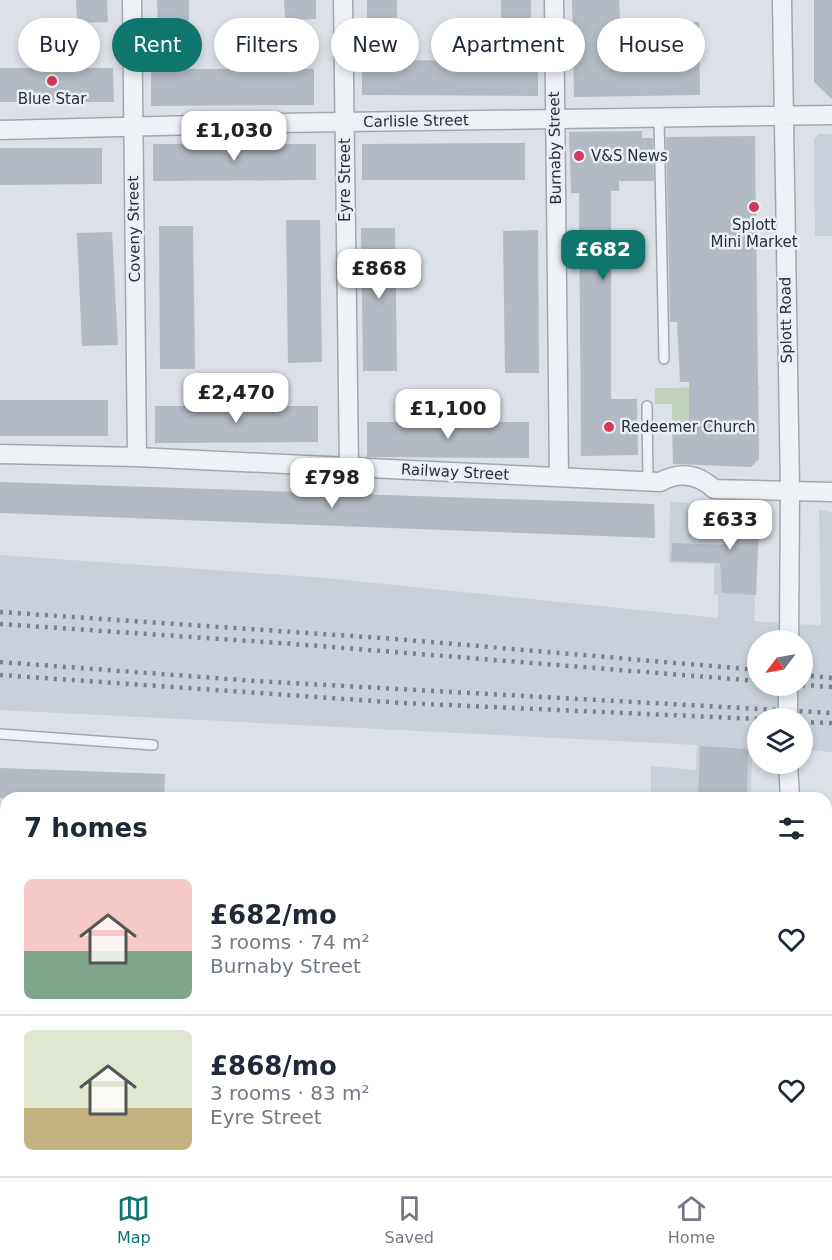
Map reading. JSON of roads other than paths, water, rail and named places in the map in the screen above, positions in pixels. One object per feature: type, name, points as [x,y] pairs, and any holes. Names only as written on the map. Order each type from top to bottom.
[{"type":"street","name":"Coveny Street","points":[[132,0],[137,457]]},
{"type":"street","name":"Eyre Street","points":[[343,0],[349,468]]},
{"type":"street","name":"Burnaby Street","points":[[554,0],[559,477]]},
{"type":"street","name":"Splott Road","points":[[782,0],[790,491],[789,630]]},
{"type":"street","name":"Carlisle Street","points":[[0,130],[832,115]]},
{"type":"street","name":"Railway Street","points":[[0,454],[137,457],[648,482],[660,482],[673,475],[702,477],[714,489],[832,492]]},
{"type":"street","points":[[789,774],[790,792]]},
{"type":"lane","points":[[659,117],[664,359]]},
{"type":"lane","points":[[647,406],[648,482]]},
{"type":"lane","points":[[0,734],[153,745]]},
{"type":"railway","points":[[0,612],[396,639],[747,669]]},
{"type":"railway","points":[[0,624],[294,644],[747,680]]},
{"type":"railway","points":[[0,662],[256,681],[832,713]]},
{"type":"railway","points":[[0,675],[403,703],[747,719]]},
{"type":"railway","points":[[813,676],[832,678]]},
{"type":"railway","points":[[813,686],[832,687]]},
{"type":"railway","points":[[813,722],[832,723]]},
{"type":"place","name":"Blue Star","points":[[52,81]]},
{"type":"place","name":"V&S News","points":[[579,156]]},
{"type":"place","name":"Splott Mini Market","points":[[754,207]]},
{"type":"place","name":"Redeemer Church","points":[[609,427]]}]
